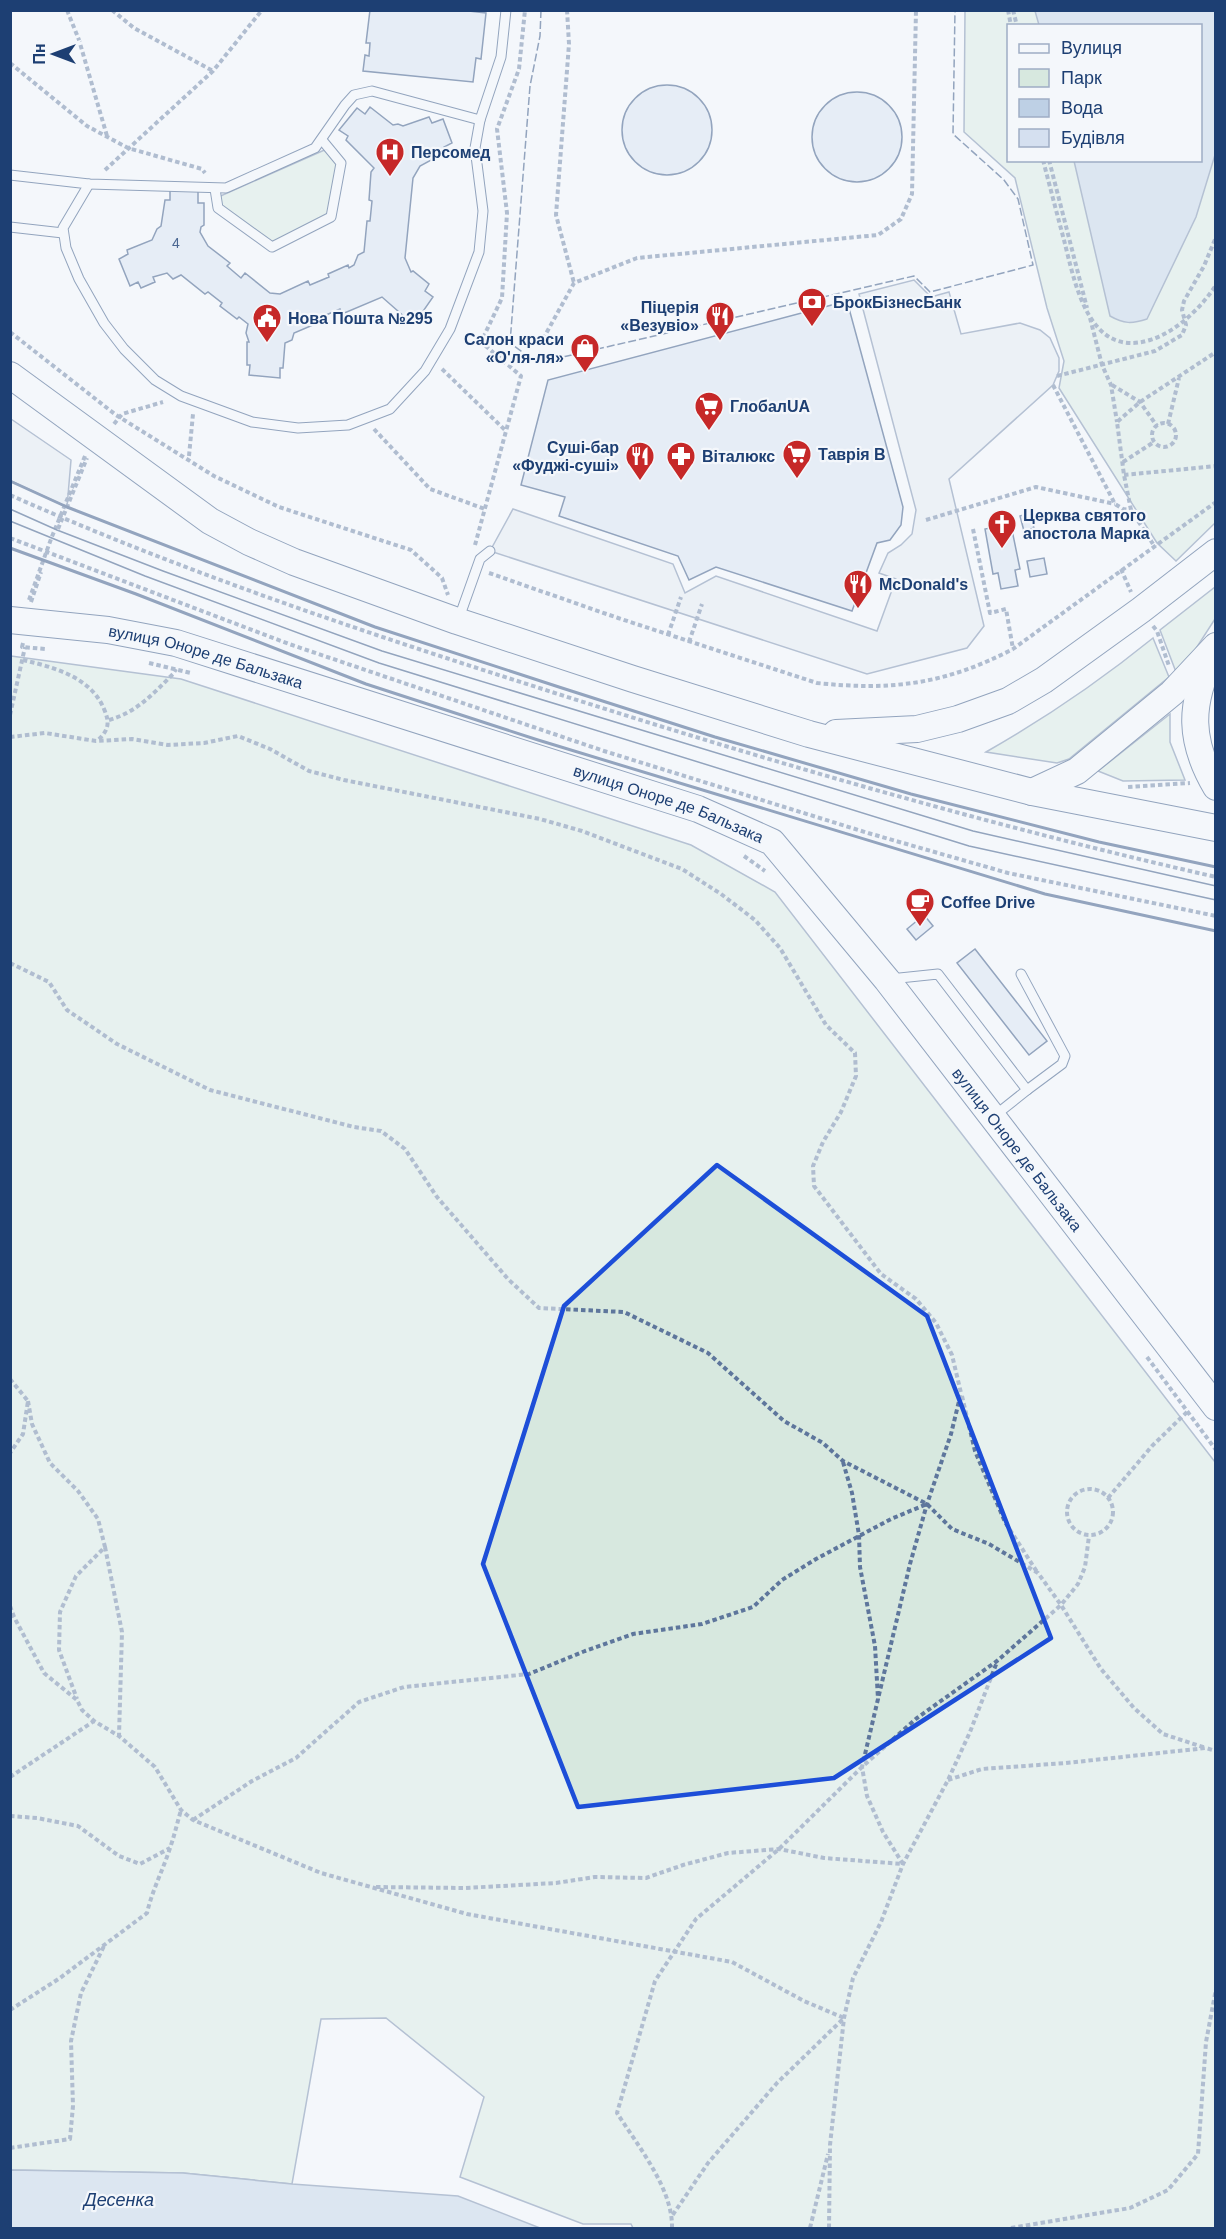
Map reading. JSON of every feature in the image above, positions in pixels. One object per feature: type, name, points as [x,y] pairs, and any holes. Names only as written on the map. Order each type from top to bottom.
[{"type":"street","points":[[10,375],[210,521],[294,562],[457,621],[809,734],[1032,792],[1215,828]]},
{"type":"street","points":[[809,734],[917,729],[958,719],[1008,701],[1044,680],[1141,610],[1215,552]]},
{"type":"street","name":"вулиця Оноре де Бальзака","points":[[24,627],[108,630],[176,643],[698,809],[772,842],[887,980],[993,1117],[1203,1408]]},
{"type":"street","points":[[1032,792],[1077,771],[1172,693],[1215,648]]},
{"type":"street","points":[[1215,648],[1202,679],[1195,713],[1196,743],[1206,772],[1215,788]]},
{"type":"lane","points":[[89,184],[66,221],[63,233],[66,248],[79,279],[104,323],[124,349],[155,380],[181,396],[252,422],[298,428],[348,425],[390,409],[425,371],[450,329],[479,252],[483,211],[475,148],[480,120],[501,57],[506,10]]},
{"type":"lane","points":[[10,175],[89,184],[226,188],[315,148],[354,95],[372,91],[480,120]]},
{"type":"lane","points":[[215,189],[218,208],[272,247],[331,218],[341,162],[322,140]]},
{"type":"lane","points":[[10,227],[63,233]]},
{"type":"lane","points":[[457,621],[480,559],[490,551]]},
{"type":"lane","points":[[887,980],[938,974],[1027,1090]]},
{"type":"lane","points":[[993,1117],[1062,1064],[1065,1056],[1021,974]]},
{"type":"path","points":[[67,10],[79,40],[107,137]]},
{"type":"path","points":[[112,10],[134,28],[213,70]]},
{"type":"path","points":[[89,184],[213,70],[261,10]]},
{"type":"path","points":[[472,554],[521,376],[481,342],[502,298],[507,213],[497,129],[519,69],[525,10]]},
{"type":"path","points":[[567,10],[568,44],[556,215],[574,283]]},
{"type":"path","points":[[543,339],[574,283],[637,258],[878,235],[901,219],[912,194],[916,10]]},
{"type":"path","points":[[10,63],[87,126],[128,148],[202,169],[215,189]]},
{"type":"path","points":[[1044,162],[1077,289],[1090,316],[1101,331],[1111,338],[1133,344],[1154,339],[1185,319],[1203,303],[1215,285]]},
{"type":"path","points":[[1050,162],[1102,365],[1111,384],[1131,510],[1155,548]]},
{"type":"path","points":[[1057,376],[1155,351],[1182,335],[1186,325],[1182,310],[1184,301],[1204,266],[1215,237]]},
{"type":"path","points":[[10,332],[118,416],[214,476],[279,507],[411,550],[442,578],[457,621]]},
{"type":"path","points":[[1118,422],[1140,402],[1215,352]]},
{"type":"path","points":[[431,359],[506,431]]},
{"type":"path","points":[[1168,424],[1180,377]]},
{"type":"path","points":[[1111,384],[1140,402],[1157,426]]},
{"type":"path","points":[[1053,385],[1115,504]]},
{"type":"path","points":[[10,715],[23,660],[24,627],[29,599],[86,453],[118,416],[181,396]]},
{"type":"path","points":[[189,456],[194,401]]},
{"type":"path","points":[[61,517],[99,440],[118,416]]},
{"type":"path","points":[[364,419],[430,489],[485,508]]},
{"type":"path","points":[[1154,442],[1153,432],[1157,426],[1168,424]]},
{"type":"path","points":[[1154,442],[1165,447],[1175,441],[1176,433],[1168,424]]},
{"type":"path","points":[[1123,462],[1154,442]]},
{"type":"path","points":[[1124,475],[1215,466]]},
{"type":"path","points":[[926,520],[1036,487],[1115,504],[1123,509],[1131,510]]},
{"type":"path","points":[[10,495],[286,605],[680,733],[966,816],[1084,847],[1215,877]]},
{"type":"path","points":[[477,569],[668,635],[817,683],[850,686],[918,684],[951,676],[984,664],[1013,649],[1121,569],[1155,548],[1215,502]]},
{"type":"path","points":[[973,529],[990,613],[1006,609],[1013,649]]},
{"type":"path","points":[[10,538],[300,647],[604,751],[868,833],[1008,873],[1215,916]]},
{"type":"path","points":[[24,627],[47,553]]},
{"type":"path","points":[[668,635],[681,597]]},
{"type":"path","points":[[689,642],[702,604]]},
{"type":"path","points":[[24,627],[49,649]]},
{"type":"path","points":[[23,660],[49,666],[88,686],[102,703],[109,720],[106,733],[96,741]]},
{"type":"path","points":[[141,661],[176,667],[193,674]]},
{"type":"path","points":[[109,720],[123,716],[145,703],[173,674],[176,667]]},
{"type":"path","points":[[10,737],[45,733],[96,741],[132,739],[168,745],[204,743],[238,736],[270,749],[309,771],[540,819],[582,831],[682,869],[721,894],[755,920],[780,948],[826,1025],[855,1053],[856,1076],[841,1112],[823,1142],[813,1166],[814,1186],[881,1274],[916,1299],[936,1323],[952,1355],[975,1451],[1005,1522],[1101,1669],[1134,1708],[1163,1734],[1215,1751]]},
{"type":"path","points":[[738,851],[766,871]]},
{"type":"path","points":[[10,963],[49,982],[67,1010],[117,1044],[210,1090],[354,1127],[381,1131],[405,1149],[437,1197],[508,1279],[539,1308],[624,1312],[708,1353],[784,1421],[823,1443],[843,1461],[927,1504],[952,1530],[989,1544],[1038,1573]]},
{"type":"path","points":[[1140,1348],[1215,1450]]},
{"type":"path","points":[[10,1379],[28,1401],[32,1424],[50,1463],[78,1491],[98,1519],[122,1632],[119,1736]]},
{"type":"path","points":[[903,1864],[883,1832],[867,1796],[862,1767],[910,1564],[927,1504],[951,1434],[961,1394]]},
{"type":"path","points":[[10,1453],[23,1434],[28,1401]]},
{"type":"path","points":[[1108,1498],[1152,1446],[1186,1413],[1203,1408]]},
{"type":"path","points":[[843,1461],[852,1493],[859,1535],[860,1567],[875,1646],[878,1699]]},
{"type":"path","points":[[1087,1489],[1095,1489],[1108,1498],[1113,1511],[1109,1526],[1098,1535],[1089,1536],[1076,1532],[1067,1519],[1068,1503],[1072,1496],[1087,1489]]},
{"type":"path","points":[[193,1820],[252,1781],[296,1758],[359,1702],[404,1687],[529,1674],[633,1634],[702,1624],[753,1607],[782,1580],[859,1535],[927,1504]]},
{"type":"path","points":[[672,2229],[672,2216],[662,2186],[617,2113],[655,1981],[696,1919],[779,1849],[862,1767],[917,1718],[997,1661],[1061,1605],[1078,1584],[1088,1555],[1089,1536]]},
{"type":"path","points":[[105,1547],[76,1576],[60,1612],[59,1650],[82,1710],[94,1721],[119,1736],[155,1767],[181,1810],[193,1820],[321,1873],[467,1914],[732,1962],[804,2001],[844,2018]]},
{"type":"path","points":[[10,1606],[44,1673],[77,1700]]},
{"type":"path","points":[[829,2229],[830,2145],[844,2018],[853,1978],[881,1922],[903,1864],[948,1780],[970,1732],[997,1661]]},
{"type":"path","points":[[10,1777],[94,1721]]},
{"type":"path","points":[[948,1780],[982,1769],[1066,1763],[1206,1748]]},
{"type":"path","points":[[10,2010],[60,1978],[147,1913],[152,1892],[170,1848],[181,1810]]},
{"type":"path","points":[[10,1816],[37,1818],[78,1826],[119,1857],[140,1864],[170,1848]]},
{"type":"path","points":[[369,1887],[465,1888],[556,1883],[595,1877],[646,1878],[682,1865],[728,1853],[779,1849],[824,1858],[903,1864]]},
{"type":"path","points":[[10,2148],[70,2139],[73,2106],[71,2041],[81,1993],[106,1943]]},
{"type":"path","points":[[1011,2229],[1130,2208],[1168,2190],[1198,2154],[1206,2042],[1215,1989]]},
{"type":"path","points":[[672,2216],[715,2154],[777,2083],[844,2018]]},
{"type":"path","points":[[810,2229],[830,2145]]},
{"type":"highlighted area","points":[[717,1165],[927,1316],[1051,1638],[834,1778],[578,1807],[483,1564],[564,1306]]},
{"type":"green space","points":[[965,11],[1215,11],[1215,523],[1176,561],[1157,543],[1059,388],[1064,361],[1047,308],[1015,178],[964,132]]},
{"type":"green space","points":[[329,148],[341,163],[331,217],[272,247],[218,208],[216,198]]},
{"type":"green space","points":[[1215,587],[1215,619],[1195,650],[1176,672],[1160,630]]},
{"type":"green space","points":[[1153,638],[1169,677],[1069,759],[1057,763],[986,752],[1071,699]]},
{"type":"green space","points":[[11,656],[181,679],[691,845],[775,892],[1215,1462],[1216,2228],[633,2228],[631,2224],[583,2224],[460,2177],[484,2097],[386,2018],[321,2019],[292,2184],[183,2173],[11,2170]]},
{"type":"green space","points":[[1170,714],[1170,742],[1185,780],[1123,781],[1098,771]]},
{"type":"shaded area","points":[[914,280],[931,297],[949,292],[961,334],[1020,323],[1040,330],[1050,338],[1059,358],[1059,371],[1053,385],[949,479],[984,626],[967,648],[867,674],[490,551],[513,509],[673,564],[685,593],[716,576],[877,631],[896,579],[879,573],[888,553],[912,534],[916,510],[859,294]]},
{"type":"shaded area","points":[[11,419],[71,460],[67,507],[11,481]]},
{"type":"water","points":[[1035,11],[1215,11],[1215,155],[1196,217],[1147,319],[1128,322],[1110,316],[1074,162],[1202,162],[1202,24],[1039,24]]},
{"type":"water","name":"Десенка","points":[[11,2170],[183,2173],[292,2184],[458,2196],[540,2228],[11,2228]]},
{"type":"building","points":[[370,10],[460,10],[486,13],[481,59],[476,58],[473,82],[363,71],[365,55],[369,56],[370,43],[366,43]]},
{"type":"building","points":[[667,85],[684,89],[699,98],[708,113],[712,130],[708,147],[699,162],[684,171],[667,175],[650,171],[635,162],[626,147],[622,130],[626,113],[635,98],[650,89]]},
{"type":"building","points":[[857,92],[874,96],[889,105],[898,120],[902,137],[898,154],[889,169],[874,178],[857,182],[840,178],[825,169],[816,154],[812,137],[816,120],[825,105],[840,96]]},
{"type":"building","points":[[370,107],[393,125],[403,126],[429,117],[432,123],[443,119],[452,143],[444,147],[446,152],[420,166],[413,178],[405,258],[411,272],[413,271],[429,284],[425,291],[433,297],[417,320],[411,315],[407,319],[382,297],[342,314],[340,309],[326,315],[327,319],[294,333],[292,340],[285,343],[280,378],[249,375],[247,342],[249,342],[246,333],[248,324],[220,306],[222,303],[208,292],[205,294],[181,275],[173,279],[167,273],[153,277],[155,282],[141,288],[138,282],[130,286],[119,259],[128,254],[127,250],[152,240],[161,226],[165,200],[170,200],[170,190],[198,191],[198,203],[204,203],[204,225],[200,232],[208,246],[230,263],[227,266],[241,278],[245,273],[270,293],[280,294],[308,281],[310,285],[329,277],[328,274],[348,265],[349,268],[354,265],[358,255],[364,252],[367,221],[370,221],[372,201],[369,200],[371,172],[374,168],[346,140],[348,136],[339,130],[357,108],[365,114]]},
{"type":"building","name":"ГлобалUA","points":[[847,301],[903,507],[901,525],[890,540],[877,543],[852,611],[716,567],[689,580],[678,556],[559,516],[565,497],[521,485],[548,380]]},
{"type":"building","points":[[1030,513],[1034,528],[1024,531],[1020,516]]},
{"type":"building","name":"Церква святого апостола Марка","points":[[1006,520],[1007,525],[1011,525],[1020,569],[1015,570],[1018,586],[1001,589],[998,573],[993,574],[985,529],[990,528],[989,523]]},
{"type":"building","points":[[1044,558],[1047,574],[1030,577],[1027,561]]},
{"type":"building","name":"Coffee Drive","points":[[924,915],[933,926],[916,940],[907,929]]},
{"type":"building","points":[[975,949],[1047,1041],[1029,1055],[957,963]]},
{"type":"tram line","points":[[10,509],[57,530],[163,571],[382,651],[973,831],[1216,886]]},
{"type":"tram line","points":[[10,521],[145,576],[379,663],[969,846],[1216,900]]},
{"type":"fence","points":[[541,10],[540,36],[530,86],[510,343],[537,363],[914,276],[930,292],[1033,265],[1018,199],[1004,180],[953,134],[955,10]]},
{"type":"wall","points":[[10,481],[67,507],[375,627],[715,737],[911,794],[1099,842],[1216,867]]},
{"type":"wall","points":[[10,548],[136,594],[366,684],[538,740],[1045,894],[1216,931]]},
{"type":"place","name":"Персомед","points":[[390,178]]},
{"type":"place","name":"БрокБізнесБанк","points":[[812,328]]},
{"type":"place","name":"Піцерія «Везувіо»","points":[[720,342]]},
{"type":"place","name":"Нова Пошта №295","points":[[267,344]]},
{"type":"place","name":"Салон краси «О'ля-ля»","points":[[585,374]]},
{"type":"place","name":"ГлобалUA","points":[[709,432]]},
{"type":"place","name":"Таврія В","points":[[797,480]]},
{"type":"place","name":"Суші-бар «Фуджі-суші»","points":[[640,482]]},
{"type":"place","name":"Віталюкс","points":[[681,482]]},
{"type":"place","name":"Церква святого апостола Марка","points":[[1002,550]]},
{"type":"place","name":"McDonald's","points":[[858,610]]},
{"type":"place","name":"Coffee Drive","points":[[920,928]]}]
